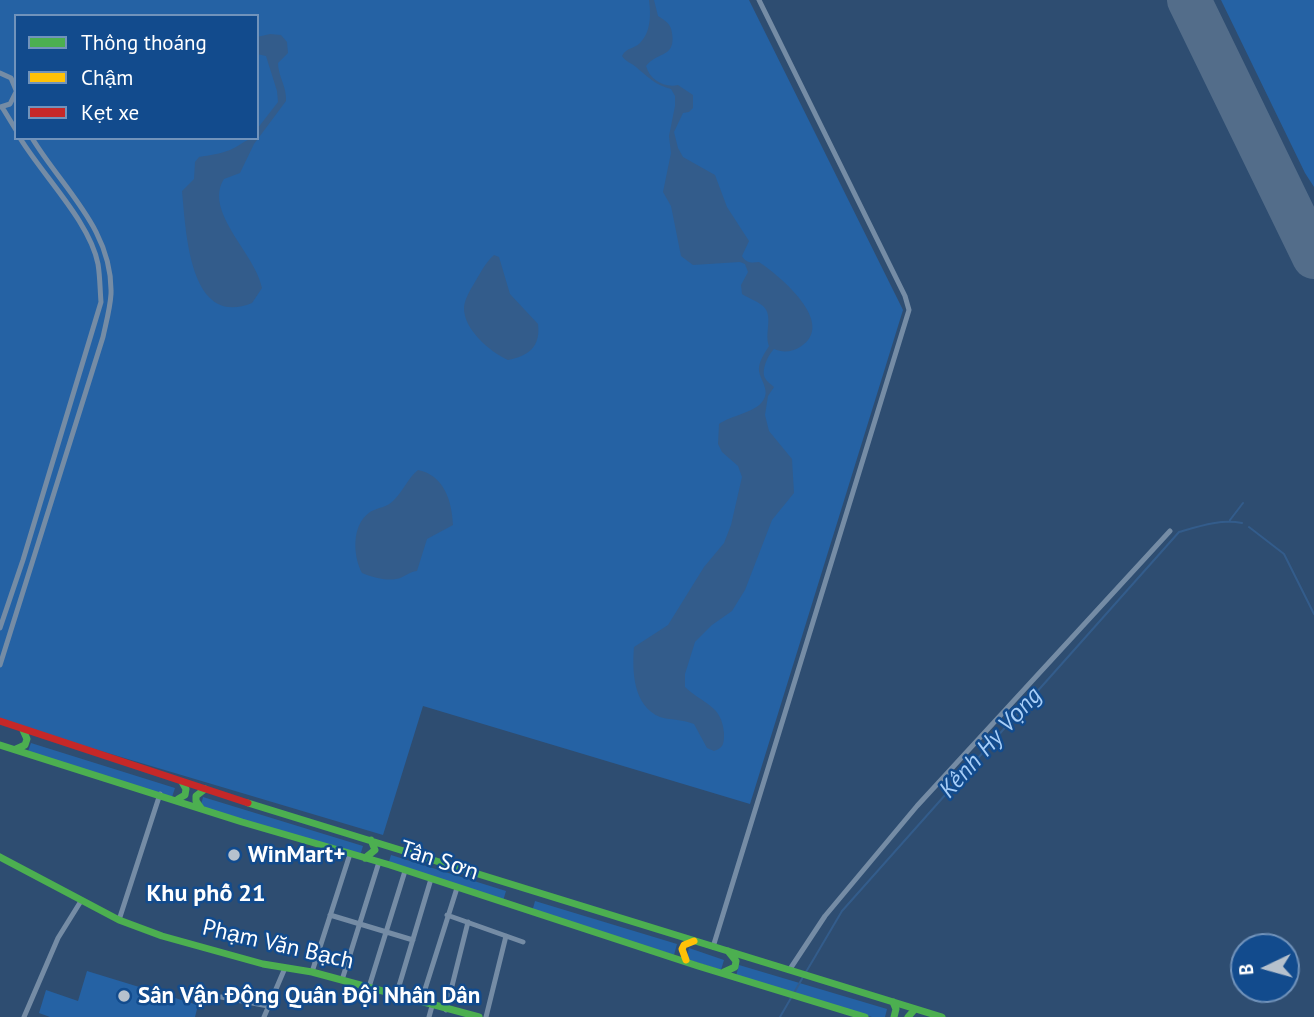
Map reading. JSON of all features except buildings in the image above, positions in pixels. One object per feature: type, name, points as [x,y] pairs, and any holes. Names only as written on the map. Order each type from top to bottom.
[{"type":"street","points":[[713,947],[909,310],[905,296],[759,0]]},
{"type":"street","points":[[1,72],[13,80],[14,86]]},
{"type":"street","points":[[14,95],[10,103],[1,107],[14,127]]},
{"type":"street","points":[[0,628],[101,302],[98,265],[89,240],[21,140]]},
{"type":"street","points":[[0,665],[99,349],[109,309],[107,259],[96,229],[33,140]]},
{"type":"street","points":[[55,189],[64,182]]},
{"type":"street","points":[[99,284],[110,284]]},
{"type":"street","points":[[89,345],[99,349]]},
{"type":"street","points":[[57,444],[66,448]]},
{"type":"street","points":[[42,496],[51,498]]},
{"type":"street","points":[[790,970],[825,916],[917,806],[1170,531]]},
{"type":"street","points":[[23,560],[31,562]]},
{"type":"street","name":"Tân Sơn","points":[[0,721],[182,782],[541,895],[893,1002]]},
{"type":"street","points":[[15,750],[25,745],[27,739],[23,730]]},
{"type":"street","name":"Tân Sơn","points":[[0,745],[390,865],[865,1017]]},
{"type":"street","points":[[178,799],[185,794],[186,789],[182,782]]},
{"type":"street","points":[[201,808],[196,796],[206,789]]},
{"type":"street","points":[[119,920],[160,794]]},
{"type":"street","points":[[365,858],[374,850],[371,840]]},
{"type":"street","points":[[390,865],[385,855],[395,848]]},
{"type":"street","points":[[312,972],[350,854]]},
{"type":"street","name":"Phạm Văn Bạch","points":[[0,857],[119,920],[203,948],[312,972],[479,1017]]},
{"type":"street","points":[[342,981],[379,862]]},
{"type":"street","points":[[369,987],[405,871]]},
{"type":"street","points":[[396,996],[431,879]]},
{"type":"street","points":[[506,902],[515,896],[513,886]]},
{"type":"street","points":[[421,1002],[457,888]]},
{"type":"street","points":[[531,911],[528,899],[533,895],[541,895]]},
{"type":"street","points":[[24,1017],[58,938],[81,901]]},
{"type":"street","points":[[330,915],[413,940]]},
{"type":"street","points":[[447,915],[523,942]]},
{"type":"street","points":[[446,1010],[468,922]]},
{"type":"street","points":[[486,1017],[506,936]]},
{"type":"street","points":[[686,960],[682,949],[684,945],[695,941]]},
{"type":"street","points":[[724,972],[734,967],[736,961],[728,951]]},
{"type":"street","points":[[264,1017],[285,968]]},
{"type":"street","points":[[221,997],[268,1006]]},
{"type":"street","points":[[893,1002],[942,1017]]},
{"type":"street","points":[[893,1002],[896,1009],[894,1017]]},
{"type":"street","points":[[429,1017],[432,1006]]},
{"type":"street","points":[[908,1017],[915,1009]]},
{"type":"shaded area","points":[[0,0],[749,0],[903,310],[750,804],[423,706],[383,835],[0,721]]},
{"type":"shaded area","points":[[649,0],[654,0],[658,16],[669,25],[673,41],[669,50],[646,66],[648,71],[658,82],[678,85],[693,95],[693,108],[683,113],[674,132],[678,148],[683,157],[715,175],[727,207],[749,241],[742,256],[749,262],[759,262],[780,278],[802,301],[813,326],[810,337],[800,347],[787,351],[774,349],[767,359],[764,371],[766,379],[774,387],[768,396],[765,415],[769,431],[792,459],[794,493],[772,520],[745,590],[732,611],[712,625],[695,642],[685,674],[685,687],[720,716],[724,740],[723,745],[714,751],[707,748],[694,724],[660,717],[644,705],[634,677],[634,647],[668,625],[704,567],[724,543],[742,477],[738,466],[722,452],[718,444],[719,424],[754,409],[765,398],[766,390],[759,368],[769,346],[768,315],[763,306],[742,294],[741,285],[748,272],[745,264],[693,265],[681,256],[671,206],[663,192],[671,153],[669,136],[675,96],[671,89],[652,80],[622,56],[640,43],[646,34],[650,17]]},
{"type":"shaded area","points":[[1221,0],[1314,0],[1314,187],[1305,173]]},
{"type":"shaded area","points":[[281,35],[287,42],[288,53],[278,63],[286,101],[259,137],[259,126],[278,102],[266,56],[259,54],[259,37]]},
{"type":"shaded area","points":[[248,140],[257,140],[240,173],[224,179],[219,192],[220,205],[225,219],[251,261],[262,288],[252,303],[231,307],[215,302],[203,290],[195,272],[189,251],[182,191],[194,179],[195,162],[199,157],[234,148]]},
{"type":"shaded area","points":[[494,255],[499,257],[510,294],[538,324],[537,339],[532,349],[522,356],[508,360],[479,339],[465,315],[464,307],[468,294]]},
{"type":"shaded area","points":[[418,470],[434,477],[445,490],[453,525],[427,539],[417,571],[392,579],[362,573],[356,550],[359,525],[370,512],[391,503]]},
{"type":"shaded area","points":[[31,743],[175,788],[171,800],[27,754]]},
{"type":"shaded area","points":[[203,797],[363,846],[360,856],[200,809]]},
{"type":"shaded area","points":[[391,855],[506,891],[503,901],[388,865]]},
{"type":"shaded area","points":[[535,901],[677,944],[674,955],[532,912]]},
{"type":"shaded area","points":[[689,948],[724,960],[721,970],[686,959]]},
{"type":"shaded area","points":[[739,965],[887,1009],[885,1017],[872,1017],[736,976]]},
{"type":"shaded area","name":"Sân Vận Động Quân Đội Nhân Dân","points":[[87,971],[198,1005],[195,1017],[50,1017],[39,1013],[46,990],[78,1001]]},
{"type":"waterway","points":[[1230,520],[1243,503]]},
{"type":"waterway","name":"Kênh Hy Vọng","points":[[806,972],[842,911],[1179,532],[1203,525],[1242,523]]},
{"type":"waterway","name":"Kênh Hy Vọng","points":[[1249,527],[1284,554],[1314,614]]},
{"type":"waterway","name":"Kênh Hy Vọng","points":[[794,993],[803,977]]},
{"type":"waterway","name":"Kênh Hy Vọng","points":[[780,1017],[791,998]]},
{"type":"taxiway","points":[[1290,208],[1314,240]]},
{"type":"runway","points":[[1189,0],[1314,257]]},
{"type":"traffic: fast","points":[[16,749],[25,745],[27,739],[23,730]]},
{"type":"traffic: fast","points":[[0,745],[242,822],[390,865],[698,966],[865,1017]]},
{"type":"traffic: fast","points":[[178,799],[185,795],[186,789],[182,782]]},
{"type":"traffic: fast","points":[[201,808],[196,796],[205,789]]},
{"type":"traffic: fast","points":[[248,803],[942,1017]]},
{"type":"traffic: fast","points":[[365,858],[375,850],[371,840]]},
{"type":"traffic: fast","points":[[0,857],[119,920],[162,936],[263,964],[312,972],[479,1017]]},
{"type":"traffic: fast","points":[[724,972],[735,967],[736,961],[728,951]]},
{"type":"traffic: fast","points":[[893,1002],[896,1009],[894,1017]]},
{"type":"traffic: fast","points":[[908,1017],[915,1009]]},
{"type":"traffic: slow","points":[[686,960],[682,949],[684,945],[694,941]]},
{"type":"traffic: jam","points":[[0,721],[248,803]]},
{"type":"place","name":"WinMart+","points":[[234,855]]},
{"type":"place","name":"Sân Vận Động Quân Đội Nhân Dân","points":[[124,996]]},
{"type":"district","name":"Khu phố 21","points":[[206,894]]}]
